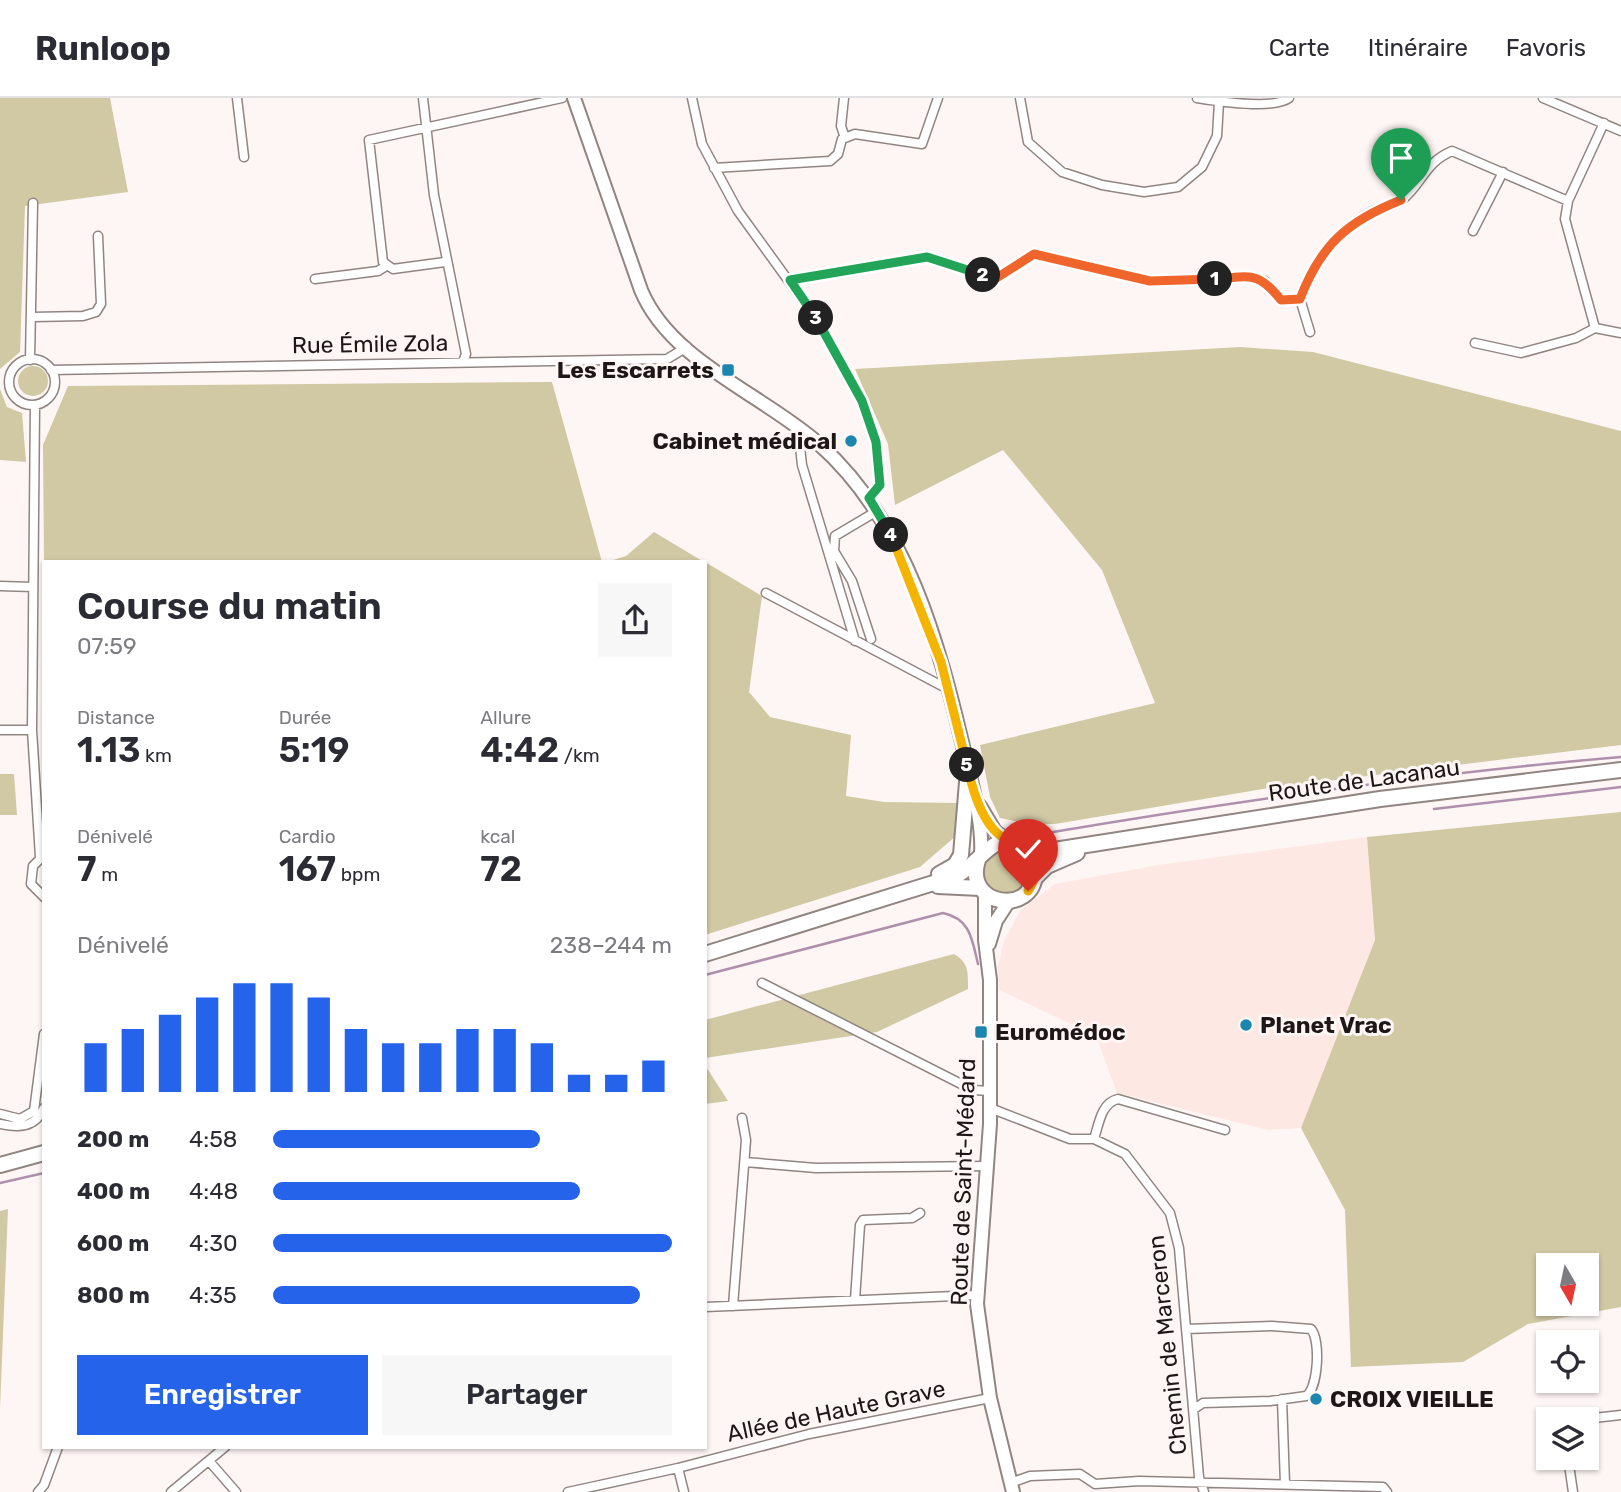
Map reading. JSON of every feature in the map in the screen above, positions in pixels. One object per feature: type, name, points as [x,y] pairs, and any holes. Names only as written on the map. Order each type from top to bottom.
[{"type":"main road","points":[[857,906],[956,865],[963,848],[968,769]]},
{"type":"main road","name":"Route de Lacanau","points":[[1008,841],[1023,847],[1048,851],[1380,799],[1621,770]]},
{"type":"main road","points":[[707,953],[930,885],[962,873],[991,845],[1008,841]]},
{"type":"main road","name":"Route de Lacanau","points":[[1009,901],[1028,891],[1034,879],[1059,860],[1115,841]]},
{"type":"main road","points":[[1023,847],[1033,860],[1034,879]]},
{"type":"main road","points":[[979,857],[975,874],[983,891]]},
{"type":"main road","points":[[930,885],[983,891],[996,900],[1009,901]]},
{"type":"main road","points":[[0,1163],[42,1154]]},
{"type":"street","points":[[237,98],[244,157]]},
{"type":"street","points":[[423,98],[445,262],[466,354],[464,362]]},
{"type":"street","points":[[445,262],[393,269],[383,262],[369,140],[426,130],[562,98]]},
{"type":"street","points":[[574,98],[643,293],[663,325],[706,363],[819,443],[869,498],[896,544],[932,635],[948,686],[972,790],[979,857]]},
{"type":"street","points":[[692,98],[702,144],[738,211],[822,327],[862,401],[876,442],[880,485],[869,498]]},
{"type":"street","points":[[844,98],[841,126],[845,138]]},
{"type":"street","points":[[714,168],[830,161],[838,154],[839,144],[855,134],[922,144],[939,98]]},
{"type":"street","points":[[1020,98],[1028,142],[1062,173],[1102,185],[1144,192],[1178,187],[1202,167],[1217,136],[1219,102]]},
{"type":"street","points":[[1197,98],[1219,102],[1284,102],[1289,98]]},
{"type":"street","points":[[1543,98],[1621,131]]},
{"type":"street","points":[[1595,328],[1565,219],[1568,201],[1604,123]]},
{"type":"street","points":[[1310,332],[1300,299],[1306,282],[1338,234],[1371,212],[1401,200],[1435,158],[1452,151],[1568,201]]},
{"type":"street","points":[[1473,231],[1503,173]]},
{"type":"street","points":[[30,360],[33,317],[33,203]]},
{"type":"street","points":[[33,317],[83,316],[96,312],[101,304],[98,236]]},
{"type":"street","points":[[790,280],[927,257],[995,279],[1034,254],[1150,281],[1252,277],[1265,281],[1281,300],[1300,299]]},
{"type":"street","points":[[315,279],[378,271],[387,266]]},
{"type":"street","points":[[1475,343],[1521,353],[1576,338],[1595,328],[1621,334]]},
{"type":"street","name":"Rue Émile Zola","points":[[51,370],[667,359],[687,347]]},
{"type":"street","points":[[23,361],[42,362],[51,370],[54,377],[52,392],[48,398],[34,405],[15,398],[9,384],[12,370],[23,361]]},
{"type":"street","points":[[34,405],[32,730],[42,856],[33,866],[32,884],[42,895]]},
{"type":"street","points":[[798,428],[802,465],[855,641]]},
{"type":"street","points":[[871,639],[852,580],[834,551],[833,543],[835,536],[877,511]]},
{"type":"street","points":[[0,586],[33,587]]},
{"type":"street","points":[[766,593],[855,641],[948,686]]},
{"type":"street","points":[[0,730],[32,730]]},
{"type":"street","points":[[972,790],[987,820],[1008,841]]},
{"type":"street","name":"Route de Saint-Médard","points":[[983,891],[990,1108],[977,1295],[990,1398],[1012,1488]]},
{"type":"street","name":"Route de Saint-Médard","points":[[987,954],[996,921],[1009,901]]},
{"type":"street","points":[[762,983],[973,1090],[990,1091]]},
{"type":"street","points":[[0,1114],[20,1119],[34,1111],[42,1049]]},
{"type":"street","points":[[1094,1139],[1104,1110],[1108,1104],[1118,1099],[1225,1130]]},
{"type":"street","name":"Chemin de Marceron","points":[[990,1108],[1070,1139],[1094,1139],[1125,1154],[1170,1213],[1179,1248],[1199,1475],[1203,1487]]},
{"type":"street","points":[[0,1125],[26,1126],[42,1112]]},
{"type":"street","points":[[733,1306],[747,1140],[742,1118]]},
{"type":"street","points":[[745,1162],[816,1168],[988,1166]]},
{"type":"street","points":[[855,1300],[860,1225],[863,1220],[912,1218],[920,1213]]},
{"type":"street","points":[[707,1307],[977,1295]]},
{"type":"street","points":[[1186,1329],[1272,1326],[1311,1329],[1315,1334],[1317,1364],[1311,1393],[1282,1399],[1203,1403],[1194,1409]]},
{"type":"street","name":"Allée de Haute Grave","points":[[568,1492],[678,1468],[809,1434],[990,1398]]},
{"type":"street","points":[[1282,1399],[1285,1484]]},
{"type":"street","points":[[1599,1417],[1621,1415]]},
{"type":"street","points":[[38,1492],[44,1485],[57,1449]]},
{"type":"street","points":[[171,1492],[223,1449]]},
{"type":"street","points":[[209,1461],[236,1492]]},
{"type":"street","points":[[678,1468],[684,1492]]},
{"type":"street","points":[[1570,1470],[1573,1492]]},
{"type":"street","points":[[1012,1488],[1030,1476],[1080,1474],[1098,1488],[1139,1481],[1203,1487],[1285,1484],[1383,1487],[1387,1492]]},
{"type":"shaded area","points":[[0,98],[110,98],[128,192],[25,206],[20,352],[0,369]]},
{"type":"shaded area","points":[[1240,347],[1313,352],[1621,431],[1621,745],[1269,788],[1055,824],[1028,824],[1000,818],[990,797],[980,745],[1155,703],[1102,570],[1003,450],[895,505],[888,444],[855,369]]},
{"type":"shaded area","points":[[33,366],[44,370],[48,381],[44,392],[33,396],[22,392],[18,381],[22,370]]},
{"type":"shaded area","points":[[552,382],[601,560],[44,560],[43,445],[68,386]]},
{"type":"shaded area","points":[[0,389],[7,407],[22,413],[26,462],[0,460]]},
{"type":"shaded area","points":[[654,532],[701,560],[613,560],[626,556]]},
{"type":"shaded area","points":[[707,563],[762,596],[749,692],[770,717],[851,735],[846,796],[884,802],[959,803],[957,835],[920,867],[707,934]]},
{"type":"shaded area","points":[[0,774],[14,774],[17,815],[0,815]]},
{"type":"shaded area","points":[[1621,812],[1621,1307],[1600,1311],[1600,1253],[1536,1253],[1536,1316],[1572,1316],[1528,1324],[1463,1362],[1351,1367],[1345,1210],[1301,1128],[1375,940],[1367,837]]},
{"type":"shaded area","points":[[1367,837],[1375,940],[1301,1128],[1268,1130],[1117,1093],[1096,1036],[999,990],[998,966],[1004,941],[1020,911],[1055,884],[1158,865]]},
{"type":"shaded area","points":[[1006,848],[1023,855],[1030,872],[1023,889],[1006,896],[989,889],[982,872],[989,855]]},
{"type":"shaded area","points":[[954,954],[967,968],[968,989],[877,1032],[707,1058],[707,1019]]},
{"type":"shaded area","points":[[707,1068],[728,1101],[707,1104]]},
{"type":"shaded area","points":[[8,1209],[0,1409],[0,1211]]},
{"type":"waterway","points":[[1047,833],[1333,789],[1621,757]]},
{"type":"waterway","points":[[1434,809],[1621,787]]},
{"type":"waterway","points":[[707,974],[943,913],[965,925],[972,939],[978,964]]},
{"type":"waterway","points":[[0,1183],[42,1173]]},
{"type":"place","name":"Les Escarrets","points":[[728,370]]},
{"type":"place","name":"Cabinet médical","points":[[851,441]]},
{"type":"place","name":"Planet Vrac","points":[[1246,1025]]},
{"type":"place","name":"Euromédoc","points":[[981,1032]]},
{"type":"place","name":"CROIX VIEILLE","points":[[1316,1399]]},
{"type":"route","points":[[1028,891],[1035,876],[1033,860],[1023,847],[1008,841],[995,831],[972,790],[948,686],[932,635],[896,544],[869,498],[880,485],[876,442],[862,401],[822,327],[790,280],[927,257],[995,279],[1034,254],[1150,281],[1252,277],[1265,281],[1281,300],[1300,299],[1306,282],[1338,234],[1371,212],[1401,200]]}]
